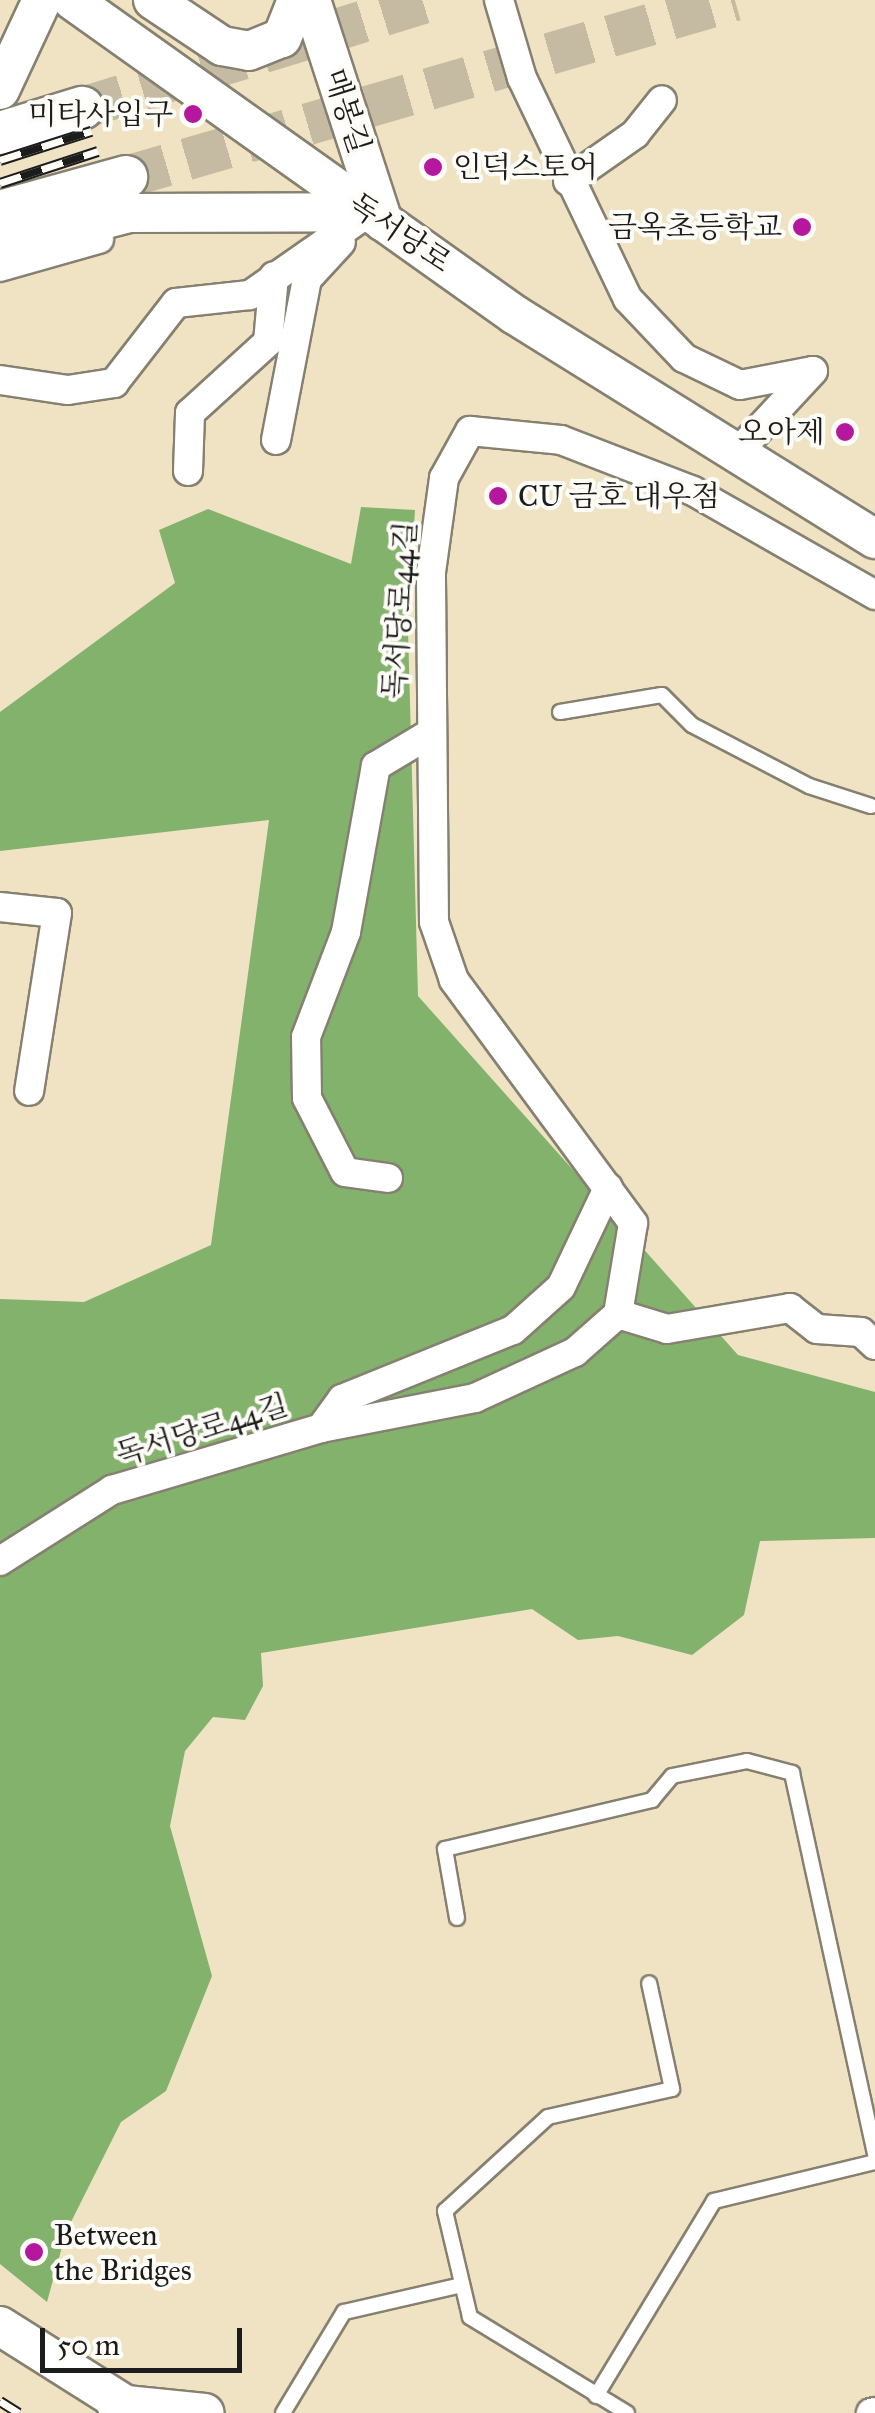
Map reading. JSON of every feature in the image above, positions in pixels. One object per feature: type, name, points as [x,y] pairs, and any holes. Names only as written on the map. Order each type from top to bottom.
[{"type":"main road","points":[[0,90],[42,0]]},
{"type":"main road","name":"독서당로","points":[[72,0],[376,217],[734,456],[875,539]]},
{"type":"main road","points":[[153,0],[222,46],[249,51],[282,38],[297,0]]},
{"type":"main road","name":"매봉길","points":[[310,0],[376,217]]},
{"type":"main road","points":[[0,133],[82,108]]},
{"type":"main road","points":[[0,212],[126,177]]},
{"type":"main road","points":[[0,246],[82,222],[186,216],[376,217]]},
{"type":"main road","points":[[0,2326],[127,2410],[205,2413]]},
{"type":"street","points":[[499,0],[568,181],[628,299],[684,358],[740,386],[813,372],[734,456]]},
{"type":"street","points":[[568,181],[636,134],[662,100]]},
{"type":"street","points":[[0,268],[186,216]]},
{"type":"street","points":[[0,380],[68,390],[114,384],[176,304],[250,295],[274,276],[376,217]]},
{"type":"street","points":[[276,440],[307,280],[376,217]]},
{"type":"street","points":[[188,471],[190,413],[268,342],[274,276]]},
{"type":"street","name":"독서당로44길","points":[[0,1560],[112,1490],[321,1428],[475,1398],[574,1352],[618,1314],[633,1223],[454,980],[434,922],[426,736],[444,478],[470,431],[561,440],[693,491],[875,594]]},
{"type":"street","points":[[388,1178],[345,1172],[307,1098],[306,1037],[346,932],[376,766],[426,736]]},
{"type":"street","points":[[0,907],[56,913],[29,1091]]},
{"type":"street","name":"독서당로44길","points":[[321,1428],[342,1400],[513,1330],[561,1287],[608,1188]]},
{"type":"street","points":[[618,1314],[668,1329],[790,1308],[817,1328],[861,1332],[875,1345]]},
{"type":"lane","points":[[560,712],[662,695],[692,725],[809,786],[874,807]]},
{"type":"lane","points":[[457,1918],[446,1849],[652,1800],[672,1776],[746,1761],[792,1773],[875,2154]]},
{"type":"lane","points":[[627,2413],[470,2316],[445,2211],[548,2117],[672,2089],[649,1983]]},
{"type":"lane","points":[[596,2396],[714,2201],[875,2162]]},
{"type":"lane","points":[[284,2413],[344,2312],[462,2285]]},
{"type":"green space","points":[[361,507],[415,510],[408,630],[418,996],[738,1355],[875,1392],[875,1538],[760,1541],[744,1615],[692,1655],[618,1636],[578,1640],[532,1609],[261,1653],[263,1686],[245,1720],[213,1717],[185,1751],[170,1826],[212,1976],[166,2091],[121,2122],[66,2232],[47,2302],[0,2264],[0,1299],[84,1302],[211,1245],[269,820],[0,851],[0,712],[175,583],[159,530],[208,509],[351,564]]},
{"type":"tunnel","points":[[82,108],[434,0]]},
{"type":"tunnel","points":[[126,177],[735,0]]},
{"type":"railway","points":[[0,160],[91,131]]},
{"type":"railway","points":[[0,183],[98,151]]},
{"type":"railway","points":[[0,2401],[19,2413]]},
{"type":"place","name":"미타사입구","points":[[193,114]]},
{"type":"place","name":"인덕스토어","points":[[433,167]]},
{"type":"place","name":"금옥초등학교","points":[[802,227]]},
{"type":"place","name":"오아제","points":[[845,432]]},
{"type":"place","name":"CU 금호 대우점","points":[[498,496]]},
{"type":"place","name":"Between the Bridges","points":[[34,2252]]}]
